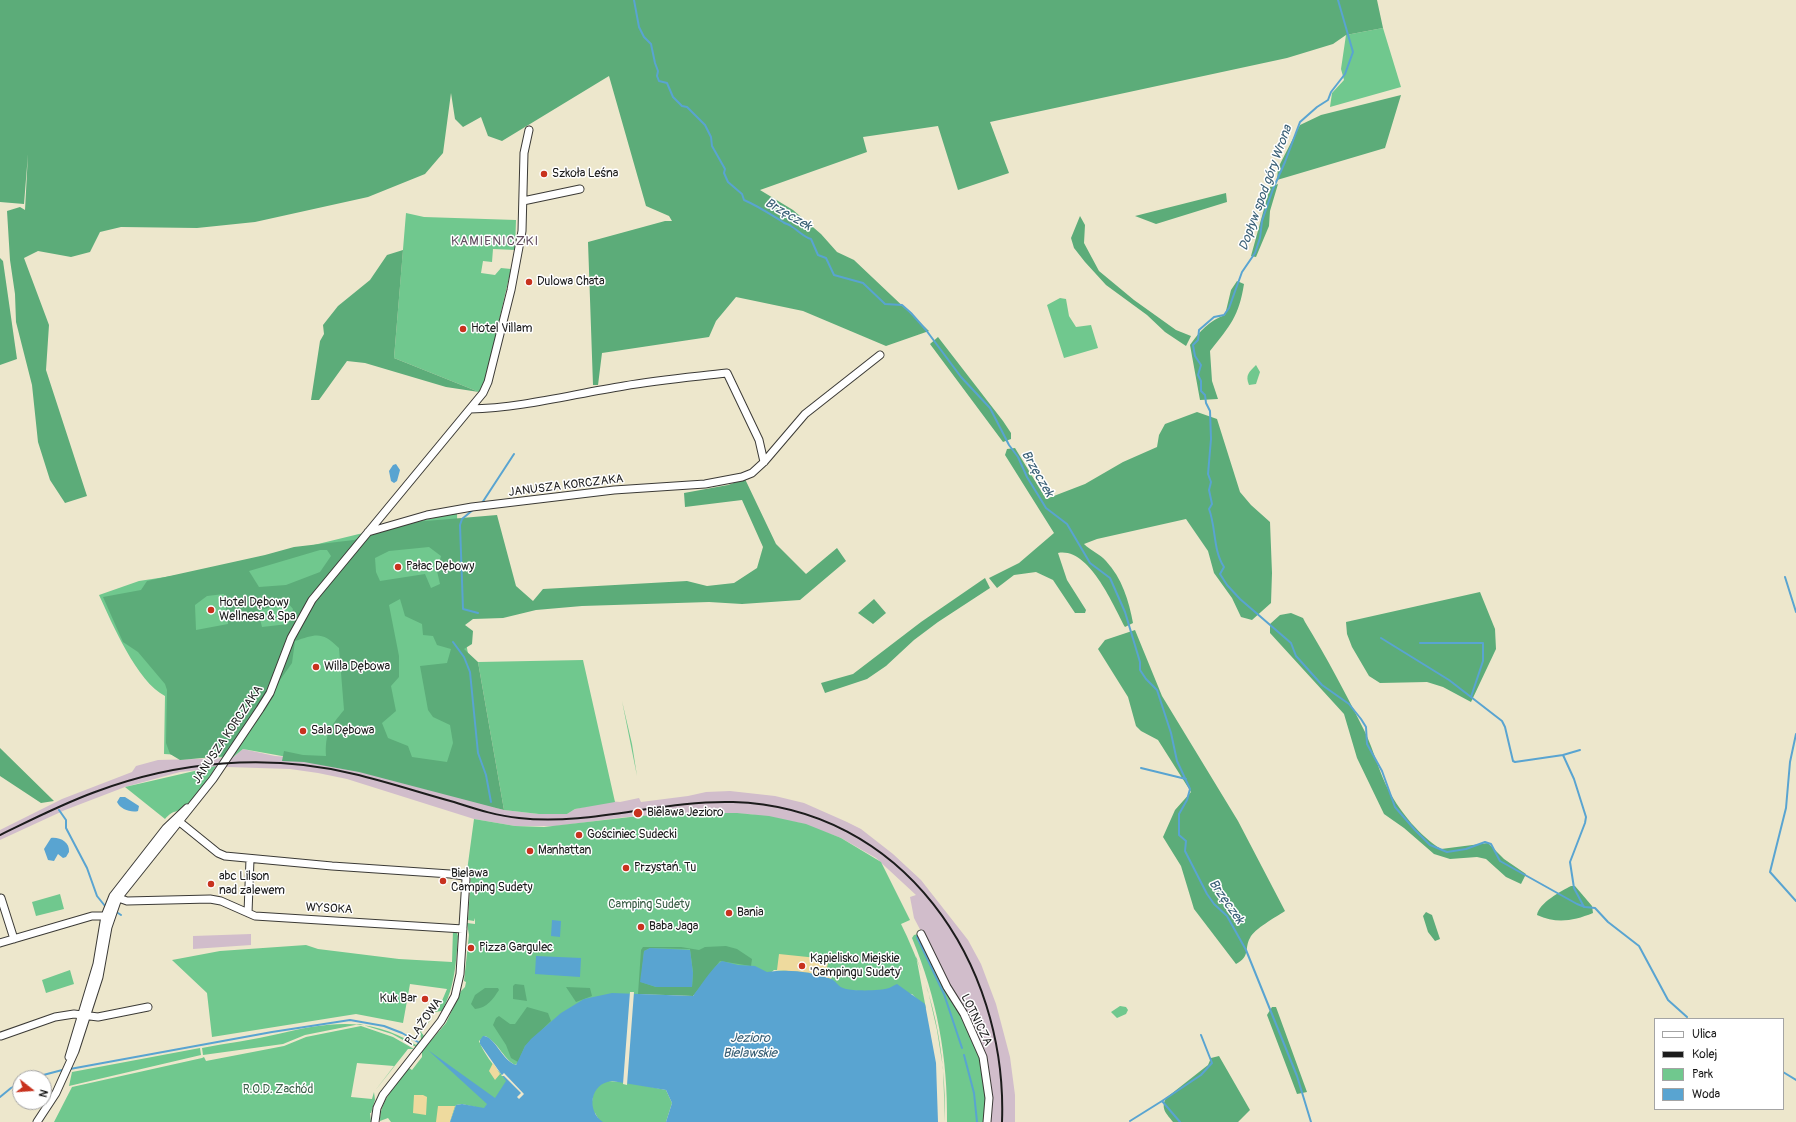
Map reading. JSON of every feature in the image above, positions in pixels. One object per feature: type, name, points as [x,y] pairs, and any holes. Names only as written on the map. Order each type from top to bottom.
[{"type":"street","name":"JANUSZA KORCZAKA","points":[[178,820],[213,779],[270,693],[291,638],[312,600],[483,393],[492,367],[514,275],[522,231],[524,153],[529,130]]},
{"type":"street","points":[[523,201],[580,189]]},
{"type":"street","name":"JANUSZA KORCZAKA","points":[[368,532],[427,515],[472,507],[614,490],[706,484],[725,481],[752,473],[764,462],[805,414],[880,355]]},
{"type":"street","points":[[470,409],[491,409],[624,386],[727,373],[759,440],[764,462]]},
{"type":"street","points":[[377,521],[388,526]]},
{"type":"street","points":[[37,1122],[56,1093],[74,1051],[84,1015],[102,967],[108,916],[116,897],[141,868],[178,820],[218,853],[226,856],[250,859],[248,913]]},
{"type":"street","name":"PLAŻOWA","points":[[250,859],[464,876],[466,884],[459,976],[452,1004],[441,1021],[385,1093],[377,1108],[375,1122]]},
{"type":"street","name":"WYSOKA","points":[[116,897],[127,901],[210,899],[221,901],[255,916],[463,929]]},
{"type":"street","points":[[1,898],[14,939]]},
{"type":"street","points":[[0,943],[92,916],[108,916]]},
{"type":"street","name":"LOTNICZA","points":[[921,934],[947,987],[964,1014],[983,1057],[988,1098],[987,1122]]},
{"type":"street","points":[[1,1036],[56,1017],[74,1014],[98,1017],[148,1007]]},
{"type":"shaded area","points":[[243,749],[275,756],[300,758],[408,782],[504,810],[539,814],[567,814],[575,809],[609,801],[620,802],[639,798],[641,802],[688,796],[706,792],[730,791],[775,796],[804,803],[847,822],[861,829],[893,854],[921,880],[968,940],[981,964],[996,1004],[1010,1057],[1015,1095],[1015,1122],[990,1122],[992,1091],[986,1055],[914,918],[910,897],[916,895],[876,858],[841,838],[800,823],[749,814],[702,813],[626,817],[557,826],[515,826],[474,819],[347,779],[318,773],[290,769],[227,767],[180,772],[125,787],[65,810],[0,840],[0,830],[62,799],[132,772],[136,766],[158,760],[232,758]]},
{"type":"shaded area","points":[[251,934],[251,945],[193,949],[193,936]]},
{"type":"green space","points":[[0,0],[1377,0],[1383,28],[1346,35],[1333,44],[1287,58],[990,122],[1009,173],[958,190],[938,126],[863,137],[867,152],[760,190],[793,210],[821,234],[837,252],[854,260],[929,331],[886,346],[803,311],[736,297],[716,321],[709,337],[602,353],[598,385],[593,385],[588,242],[665,221],[672,221],[669,216],[646,206],[609,76],[502,141],[488,136],[481,117],[463,127],[455,119],[451,93],[443,153],[425,174],[368,197],[255,222],[197,228],[121,227],[100,232],[90,252],[71,257],[38,251],[24,258],[49,325],[46,370],[87,496],[65,503],[50,480],[38,442],[32,385],[16,322],[15,294],[10,260],[7,211],[20,207],[25,210],[28,154],[24,204],[0,202]]},
{"type":"green space","points":[[1383,28],[1401,87],[1330,107],[1332,93],[1344,80],[1341,69],[1346,35]]},
{"type":"green space","points":[[1401,95],[1385,148],[1277,180],[1278,168],[1300,125],[1321,115]]},
{"type":"green space","points":[[1278,184],[1270,211],[1269,226],[1256,257],[1251,256],[1270,187]]},
{"type":"green space","points":[[1226,193],[1227,202],[1156,224],[1135,216]]},
{"type":"green space","points":[[406,213],[424,217],[516,220],[515,250],[493,249],[492,262],[483,261],[481,273],[495,275],[501,268],[511,269],[486,377],[479,392],[394,358]]},
{"type":"green space","points":[[1080,216],[1085,225],[1084,243],[1099,271],[1134,300],[1176,330],[1191,336],[1186,346],[1165,332],[1147,315],[1106,285],[1085,262],[1074,248],[1071,238]]},
{"type":"green space","points":[[403,250],[394,358],[479,392],[446,387],[365,363],[347,361],[319,400],[311,400],[320,341],[324,334],[323,325],[338,306],[370,280],[387,255]]},
{"type":"green space","points":[[0,258],[3,261],[17,359],[0,365]]},
{"type":"green space","points":[[1237,281],[1244,284],[1236,313],[1233,320],[1210,351],[1212,381],[1218,399],[1200,400],[1190,345],[1205,327],[1214,320],[1225,315],[1231,290]]},
{"type":"green space","points":[[1060,298],[1066,299],[1069,316],[1076,327],[1091,325],[1098,348],[1064,358],[1047,305]]},
{"type":"green space","points":[[938,337],[1003,421],[1011,433],[1011,439],[1003,442],[930,344]]},
{"type":"green space","points":[[1256,365],[1260,372],[1256,384],[1249,385],[1247,379],[1248,374]]},
{"type":"green space","points":[[1197,412],[1217,419],[1240,492],[1251,505],[1270,522],[1272,573],[1271,603],[1252,620],[1241,617],[1232,598],[1214,573],[1208,551],[1186,519],[1097,539],[1084,544],[1106,561],[1121,582],[1127,598],[1133,623],[1125,627],[1107,592],[1090,568],[1080,559],[1069,554],[1058,553],[1067,580],[1086,610],[1085,613],[1075,613],[1053,580],[1036,572],[1014,575],[997,588],[989,578],[1019,563],[1054,533],[1005,455],[1007,449],[1015,448],[1046,499],[1085,484],[1123,462],[1157,447],[1159,435],[1165,424]]},
{"type":"green space","points":[[745,479],[776,544],[806,574],[837,548],[846,561],[800,600],[742,604],[709,602],[582,606],[536,610],[503,618],[473,619],[465,625],[473,631],[472,644],[464,649],[478,662],[504,810],[359,772],[304,762],[282,761],[284,751],[303,755],[326,756],[326,742],[329,731],[344,710],[339,648],[323,636],[308,637],[295,641],[292,663],[280,680],[270,701],[225,756],[180,760],[170,754],[166,743],[167,690],[165,684],[138,652],[123,642],[103,597],[141,590],[147,581],[265,555],[294,547],[354,540],[402,523],[497,515],[516,586],[533,601],[543,589],[687,581],[707,586],[734,583],[757,568],[763,547],[742,500],[685,507],[684,493],[728,485]],"holes":[[[429,547],[441,556],[437,571],[440,584],[431,588],[425,574],[380,581],[376,572],[375,558],[389,551]],[[320,550],[327,550],[331,556],[320,572],[286,585],[259,587],[249,571]],[[224,594],[228,624],[196,630],[195,605],[207,596]],[[400,599],[405,616],[422,624],[423,635],[433,636],[437,645],[451,649],[447,663],[420,666],[428,710],[433,717],[450,725],[453,743],[447,762],[412,757],[408,746],[388,738],[382,723],[396,711],[391,686],[399,677],[399,656],[389,605]],[[287,602],[293,609],[288,624],[262,627],[258,611]]]},
{"type":"green space","points":[[457,513],[459,607],[498,808],[354,769],[243,749],[232,758],[164,754],[165,696],[155,689],[135,665],[118,636],[99,595],[139,581],[211,570],[359,534]]},
{"type":"green space","points":[[985,578],[990,588],[938,622],[914,640],[886,666],[867,679],[825,693],[821,683],[853,674],[921,622]]},
{"type":"green space","points":[[1480,592],[1495,629],[1496,649],[1471,702],[1443,687],[1427,682],[1380,683],[1369,676],[1352,647],[1347,634],[1346,622]]},
{"type":"green space","points":[[874,599],[886,613],[873,624],[858,613]]},
{"type":"green space","points":[[1291,613],[1303,618],[1365,732],[1389,791],[1399,808],[1418,831],[1441,849],[1488,843],[1504,859],[1526,874],[1521,884],[1506,877],[1486,859],[1477,857],[1450,859],[1434,854],[1404,828],[1384,814],[1357,758],[1344,714],[1270,633],[1270,624],[1280,615]]},
{"type":"green space","points":[[1135,630],[1162,696],[1238,821],[1285,911],[1260,927],[1252,935],[1248,942],[1244,958],[1236,964],[1194,909],[1181,866],[1163,837],[1175,810],[1191,792],[1158,740],[1141,731],[1136,726],[1128,697],[1098,649],[1105,640]]},
{"type":"green space","points":[[583,660],[615,802],[575,809],[567,814],[539,814],[504,810],[478,662]]},
{"type":"green space","points":[[622,701],[632,744],[637,776]]},
{"type":"green space","points":[[0,748],[54,801],[41,803],[0,776]]},
{"type":"green space","points":[[216,766],[193,799],[183,808],[172,813],[165,819],[125,787]]},
{"type":"green space","name":"Camping Sudety","points":[[737,813],[769,816],[806,824],[841,838],[881,862],[910,920],[901,924],[917,960],[926,1009],[912,994],[841,990],[811,973],[774,970],[768,975],[753,966],[694,995],[634,994],[627,1082],[666,1090],[672,1103],[666,1122],[600,1122],[595,1113],[590,1112],[595,1085],[608,1081],[623,1082],[519,1062],[515,1065],[489,1038],[485,1036],[479,1041],[486,1055],[509,1083],[521,1094],[488,1104],[484,1109],[462,1104],[456,1105],[450,1122],[391,1122],[388,1118],[380,1121],[386,1099],[409,1068],[412,1070],[422,1057],[422,1051],[446,1023],[461,991],[465,987],[466,982],[464,981],[469,935],[467,923],[475,924],[475,918],[474,921],[468,920],[471,873],[467,871],[474,819],[515,826],[544,827],[639,816]]},
{"type":"green space","points":[[1571,886],[1575,886],[1592,906],[1593,913],[1572,920],[1551,920],[1537,915],[1546,902],[1556,894]]},
{"type":"green space","points":[[60,894],[64,909],[36,916],[32,902]]},
{"type":"green space","points":[[1426,912],[1432,915],[1440,939],[1435,941],[1428,932],[1423,916]]},
{"type":"green space","points":[[453,930],[456,930],[458,936],[455,965],[450,993],[442,1011],[434,1012],[438,1010],[447,989],[410,984],[403,1023],[356,1014],[212,1037],[207,993],[172,960],[220,951],[306,945],[318,949],[399,959],[452,962]]},
{"type":"green space","points":[[918,934],[969,1027],[982,1062],[986,1096],[985,1122],[947,1122],[947,1098],[943,1051],[928,983],[912,938],[914,935]]},
{"type":"green space","points":[[726,946],[737,949],[752,959],[751,966],[720,961],[693,996],[638,994],[641,950],[643,947],[681,947],[699,950],[705,947]],"holes":[[[650,948],[690,949],[693,972],[692,987],[656,987],[641,982],[644,951]]]},
{"type":"green space","points":[[70,970],[74,984],[46,993],[42,980]]},
{"type":"green space","points":[[515,984],[524,985],[527,1001],[513,999],[513,986]]},
{"type":"green space","points":[[566,987],[590,988],[592,996],[576,1002]]},
{"type":"green space","points":[[485,988],[498,988],[499,990],[492,1000],[486,1005],[475,1009],[471,1004],[475,995]]},
{"type":"green space","points":[[929,994],[935,1020],[940,1044],[943,1066],[937,1030]]},
{"type":"green space","points":[[1120,1006],[1126,1007],[1128,1010],[1126,1014],[1117,1018],[1111,1012]]},
{"type":"green space","points":[[527,1007],[548,1013],[551,1021],[525,1046],[518,1062],[511,1058],[506,1045],[493,1025],[496,1018],[499,1016],[510,1024],[515,1024]]},
{"type":"green space","points":[[1272,1007],[1276,1007],[1307,1092],[1297,1094],[1267,1015]]},
{"type":"green space","points":[[434,1016],[421,1032],[424,1036],[416,1047],[392,1034],[365,1026],[382,1029],[416,1045],[421,1039],[420,1032]]},
{"type":"green space","points":[[349,1024],[356,1025],[305,1035],[283,1044],[203,1055],[202,1048],[315,1027]]},
{"type":"green space","name":"R.O.D. Zachód","points":[[361,1026],[393,1037],[414,1049],[408,1049],[374,1092],[375,1100],[370,1113],[371,1122],[54,1122],[72,1087],[204,1057],[206,1061],[284,1046],[306,1037]],"holes":[[[357,1063],[394,1066],[374,1092],[372,1099],[351,1097]]]},
{"type":"green space","points":[[200,1048],[201,1055],[69,1086],[72,1072]]},
{"type":"green space","points":[[1219,1056],[1250,1110],[1238,1122],[1173,1122],[1164,1108],[1166,1098],[1208,1065],[1211,1058]]},
{"type":"green space","points":[[943,1069],[945,1095],[945,1122]]},
{"type":"sand","name":"Kąpielisko Miejskie 'Campingu Sudety'","points":[[779,954],[827,959],[829,961],[827,967],[833,974],[831,979],[811,973],[777,970]]},
{"type":"sand","points":[[493,1063],[500,1074],[495,1080],[489,1071]]},
{"type":"sand","points":[[414,1095],[423,1095],[427,1097],[426,1115],[413,1113]]},
{"type":"sand","points":[[438,1106],[455,1106],[450,1122],[436,1122]]},
{"type":"water","points":[[396,464],[400,470],[397,481],[394,483],[391,481],[389,471],[393,465]]},
{"type":"water","points":[[120,797],[125,797],[139,806],[138,811],[129,811],[121,807],[117,802]]},
{"type":"water","points":[[51,838],[61,839],[68,845],[69,852],[66,857],[63,858],[58,854],[54,861],[48,860],[44,849]]},
{"type":"water","points":[[634,901],[639,906],[634,911],[629,906]]},
{"type":"water","points":[[552,920],[561,921],[560,937],[551,936]]},
{"type":"water","points":[[650,948],[690,950],[693,973],[692,987],[656,987],[640,982],[644,951]]},
{"type":"water","points":[[536,956],[581,958],[580,977],[535,974]]},
{"type":"water","name":"Jezioro Bielawskie","points":[[722,961],[738,965],[755,966],[767,972],[807,972],[831,979],[841,987],[850,990],[880,990],[897,984],[925,1004],[936,1063],[938,1122],[666,1122],[672,1103],[666,1090],[612,1081],[599,1087],[593,1098],[594,1111],[603,1122],[450,1122],[456,1105],[462,1104],[484,1108],[487,1104],[428,1050],[495,1098],[506,1081],[480,1044],[480,1040],[483,1036],[491,1040],[511,1063],[516,1065],[525,1046],[531,1039],[561,1013],[584,999],[612,993],[693,996],[711,972]]},
{"type":"pier","points":[[630,992],[634,992],[627,1085],[623,1084]]},
{"type":"pier","points":[[504,1073],[524,1094],[519,1099],[517,1097],[521,1093],[504,1076],[501,1076]]},
{"type":"waterway","name":"Brzęczek","points":[[634,0],[639,27],[644,37],[651,44],[659,81],[667,83],[673,97],[682,106],[687,107],[705,125],[711,137],[712,146],[725,169],[724,173],[728,182],[742,194],[744,200],[790,225],[811,239],[818,255],[826,258],[834,275],[863,283],[885,304],[902,305],[911,313],[926,330],[961,377],[990,408],[1009,445],[1018,457],[1027,477],[1046,508],[1067,524],[1090,563],[1110,578],[1125,612],[1140,662],[1140,670],[1146,679],[1157,690],[1171,733],[1177,761],[1190,789],[1187,800],[1179,814],[1179,835],[1186,841],[1185,851],[1207,894],[1214,904],[1227,916],[1246,950],[1297,1076],[1311,1122]]},
{"type":"waterway","name":"Dopływ spod góry Wrona","points":[[1338,0],[1353,52],[1345,74],[1331,92],[1328,100],[1317,107],[1300,122],[1262,221],[1260,238],[1255,253],[1242,272],[1229,308],[1224,315],[1214,317],[1199,330],[1198,340],[1193,345],[1195,356],[1201,365],[1198,375],[1201,381],[1201,391],[1205,395],[1206,403],[1210,411],[1211,439],[1208,474],[1211,482],[1209,490],[1212,504],[1209,509],[1218,554],[1224,567],[1220,574],[1227,585],[1240,599],[1291,643],[1296,656],[1322,685],[1349,704],[1361,719],[1366,727],[1367,744],[1382,771],[1395,807],[1430,845],[1447,852],[1466,849],[1485,842],[1491,844],[1500,861],[1577,904],[1595,908],[1608,922],[1639,946],[1668,1000],[1687,1017]]},
{"type":"waterway","points":[[482,503],[514,454]]},
{"type":"waterway","points":[[474,509],[462,519],[460,525],[463,609],[478,613]]},
{"type":"waterway","points":[[1785,577],[1796,612]]},
{"type":"waterway","points":[[1381,638],[1449,680],[1502,721],[1505,727],[1513,761],[1515,762],[1563,755],[1574,779],[1586,817],[1570,862],[1574,888],[1584,907]]},
{"type":"waterway","points":[[453,642],[464,657],[470,672],[478,753],[486,775],[491,802]]},
{"type":"waterway","points":[[1420,643],[1483,643],[1483,661],[1471,697]]},
{"type":"waterway","points":[[1796,734],[1790,762],[1786,808],[1770,872],[1796,901]]},
{"type":"waterway","points":[[1563,755],[1580,750]]},
{"type":"waterway","points":[[1141,768],[1186,779]]},
{"type":"waterway","points":[[59,810],[66,820],[66,828],[87,868],[97,896],[105,906]]},
{"type":"waterway","points":[[917,937],[944,994],[962,1048]]},
{"type":"waterway","points":[[70,1069],[272,1032],[350,1020],[384,1026],[402,1033],[418,1042]]},
{"type":"waterway","points":[[1162,1101],[1201,1075],[1212,1063],[1201,1035]]},
{"type":"waterway","points":[[964,1055],[974,1093],[977,1122]]},
{"type":"waterway","points":[[52,1073],[66,1069]]},
{"type":"waterway","name":"Dopływ spod góry Wrona","points":[[1784,1073],[1796,1080]]},
{"type":"waterway","points":[[0,1097],[12,1087]]},
{"type":"waterway","points":[[1130,1121],[1162,1101],[1180,1122]]},
{"type":"railway","points":[[0,835],[47,812],[126,781],[190,767],[256,762],[322,767],[392,784],[486,812],[519,818],[546,820],[573,819],[706,802],[733,802],[793,811],[847,832],[894,863],[933,904],[964,952],[986,1005],[999,1063],[1002,1122]]},
{"type":"place","name":"Szkoła Leśna","points":[[544,174]]},
{"type":"place","name":"Dulowa Chata","points":[[529,282]]},
{"type":"place","name":"Hotel Villam","points":[[463,329]]},
{"type":"place","name":"Pałac Dębowy","points":[[398,567]]},
{"type":"place","name":"Hotel Dębowy Wellnesa & Spa","points":[[211,610]]},
{"type":"place","name":"Willa Dębowa","points":[[316,667]]},
{"type":"place","name":"Sala Dębowa","points":[[303,731]]},
{"type":"place","name":"Bielawa Jezioro","points":[[638,813]]},
{"type":"place","name":"Gościniec Sudecki","points":[[579,835]]},
{"type":"place","name":"Manhattan","points":[[530,851]]},
{"type":"place","name":"Przystań. Tu","points":[[626,868]]},
{"type":"place","name":"Bielawa Camping Sudety","points":[[443,881]]},
{"type":"place","name":"abc Lilson nad zalewem","points":[[211,884]]},
{"type":"place","name":"Bania","points":[[729,913]]},
{"type":"place","name":"Baba Jaga","points":[[641,927]]},
{"type":"place","name":"Pizza Gargulec","points":[[471,948]]},
{"type":"place","name":"Kąpielisko Miejskie 'Campingu Sudety'","points":[[802,966]]},
{"type":"place","name":"Kuk Bar","points":[[425,999]]},
{"type":"district","name":"KAMIENICZKI","points":[[495,242]]}]
